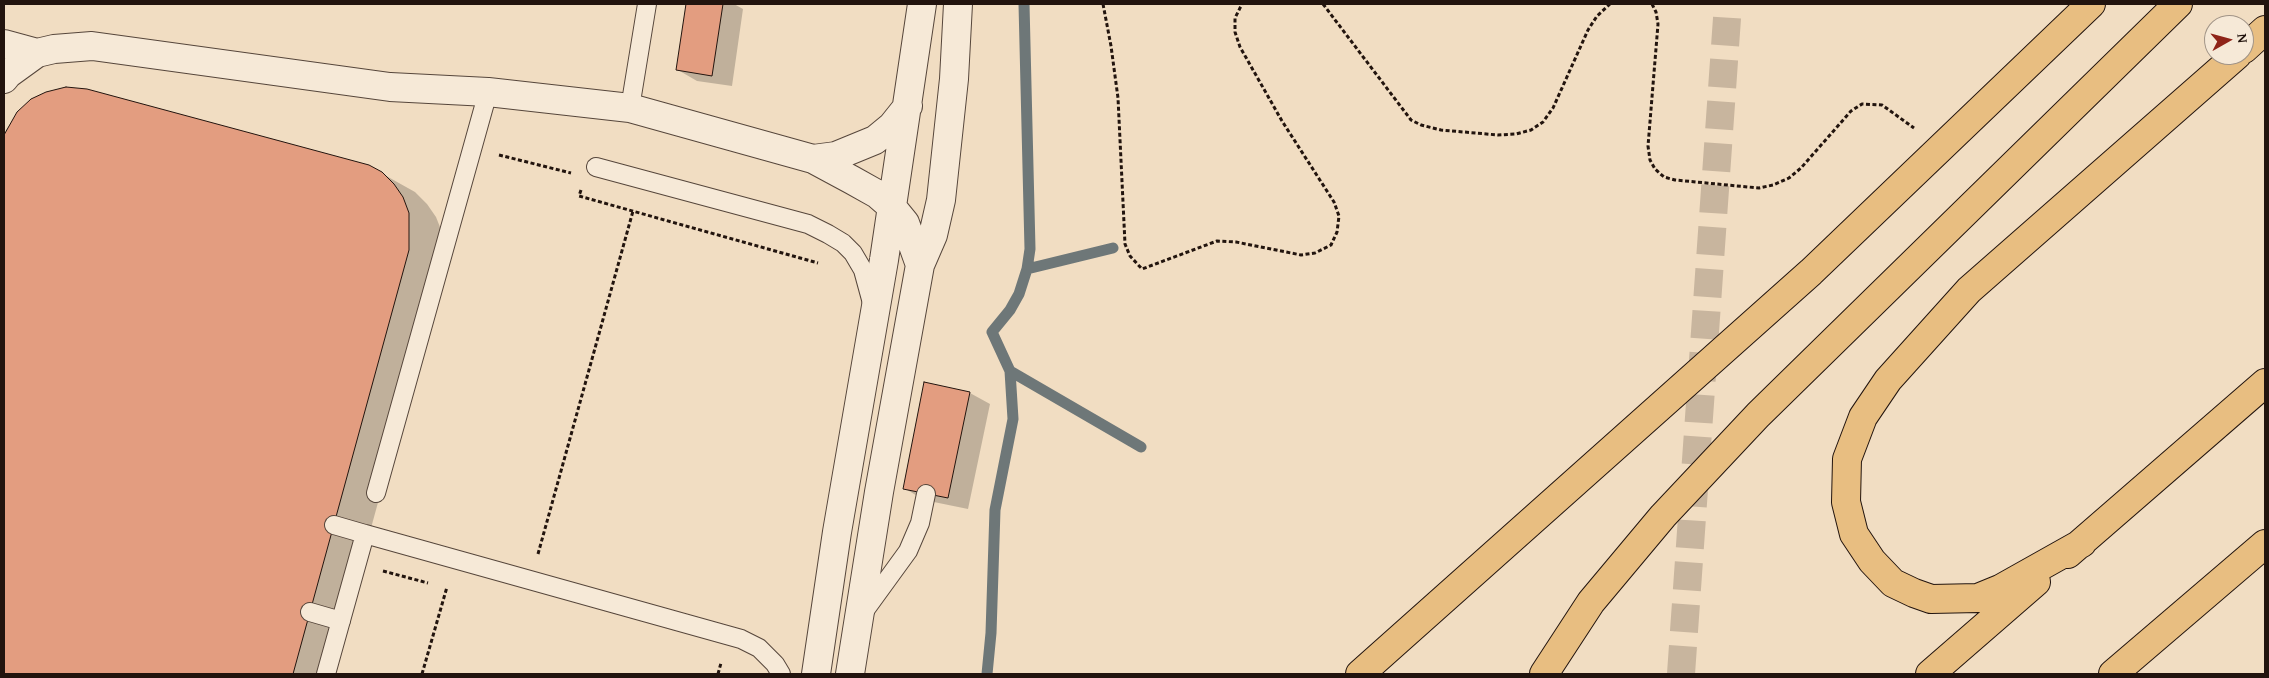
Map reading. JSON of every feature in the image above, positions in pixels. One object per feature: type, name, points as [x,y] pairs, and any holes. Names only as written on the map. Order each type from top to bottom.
[{"type":"main road","points":[[1360,674],[1811,272],[2091,4]]},
{"type":"main road","points":[[1544,674],[1591,602],[1663,516],[1751,423],[2178,4]]},
{"type":"main road","points":[[2254,40],[2265,30]]},
{"type":"main road","points":[[2082,543],[2000,589],[1978,598],[1931,599],[1914,593],[1893,583],[1872,562],[1854,534],[1846,502],[1847,458],[1863,417],[1888,380],[1969,290],[2226,65]]},
{"type":"main road","points":[[1930,674],[2265,383]]},
{"type":"main road","points":[[2113,674],[2265,544]]},
{"type":"street","points":[[816,674],[837,532],[875,316],[922,4]]},
{"type":"street","points":[[850,674],[857,622],[920,265],[933,235],[941,200],[954,79],[958,4]]},
{"type":"street","points":[[4,44],[38,53]]},
{"type":"street","points":[[4,79],[8,74],[38,53],[54,48],[92,46],[390,87],[488,92],[630,108],[812,159],[877,194],[906,223],[920,265]]},
{"type":"street","points":[[812,159],[836,156],[875,140],[892,126],[908,106]]},
{"type":"lane","points":[[630,108],[647,4]]},
{"type":"lane","points":[[376,493],[488,92]]},
{"type":"lane","points":[[596,167],[808,224],[828,234],[853,253],[863,270],[875,316]]},
{"type":"lane","points":[[857,622],[908,551],[920,523],[926,494]]},
{"type":"lane","points":[[334,525],[741,639],[751,643],[767,656],[781,674]]},
{"type":"lane","points":[[326,674],[365,534]]},
{"type":"lane","points":[[310,612],[341,621]]},
{"type":"path","points":[[1103,4],[1118,98],[1125,244],[1130,256],[1142,269],[1216,241],[1236,242],[1301,255],[1315,253],[1331,245],[1337,232],[1339,216],[1334,202],[1282,122],[1240,47],[1235,32],[1235,18],[1242,4]]},
{"type":"path","points":[[1323,4],[1411,120],[1421,126],[1441,130],[1498,136],[1531,130],[1543,122],[1553,108],[1588,30],[1597,16],[1610,4]]},
{"type":"path","points":[[1652,4],[1656,12],[1658,24],[1648,146],[1650,160],[1655,170],[1664,177],[1759,188],[1773,186],[1789,178],[1801,168],[1851,111],[1862,104],[1882,104],[1917,130]]},
{"type":"path","points":[[538,554],[633,211]]},
{"type":"path","points":[[422,674],[455,559]]},
{"type":"building","points":[[686,4],[723,4],[712,76],[676,70]]},
{"type":"building","points":[[66,87],[87,89],[369,165],[382,172],[403,197],[409,213],[409,250],[293,674],[4,674],[4,135],[17,112],[31,99],[46,92]]},
{"type":"building","points":[[924,382],[970,392],[948,498],[903,489]]},
{"type":"waterway","points":[[987,674],[991,633],[995,510],[1013,419],[1010,371],[992,332],[1010,310],[1019,294],[1027,269],[1030,249],[1024,4]]},
{"type":"waterway","points":[[1027,269],[1113,248]]},
{"type":"waterway","points":[[1010,371],[1141,447]]},
{"type":"tunnel","points":[[1681,674],[1728,4]]}]
